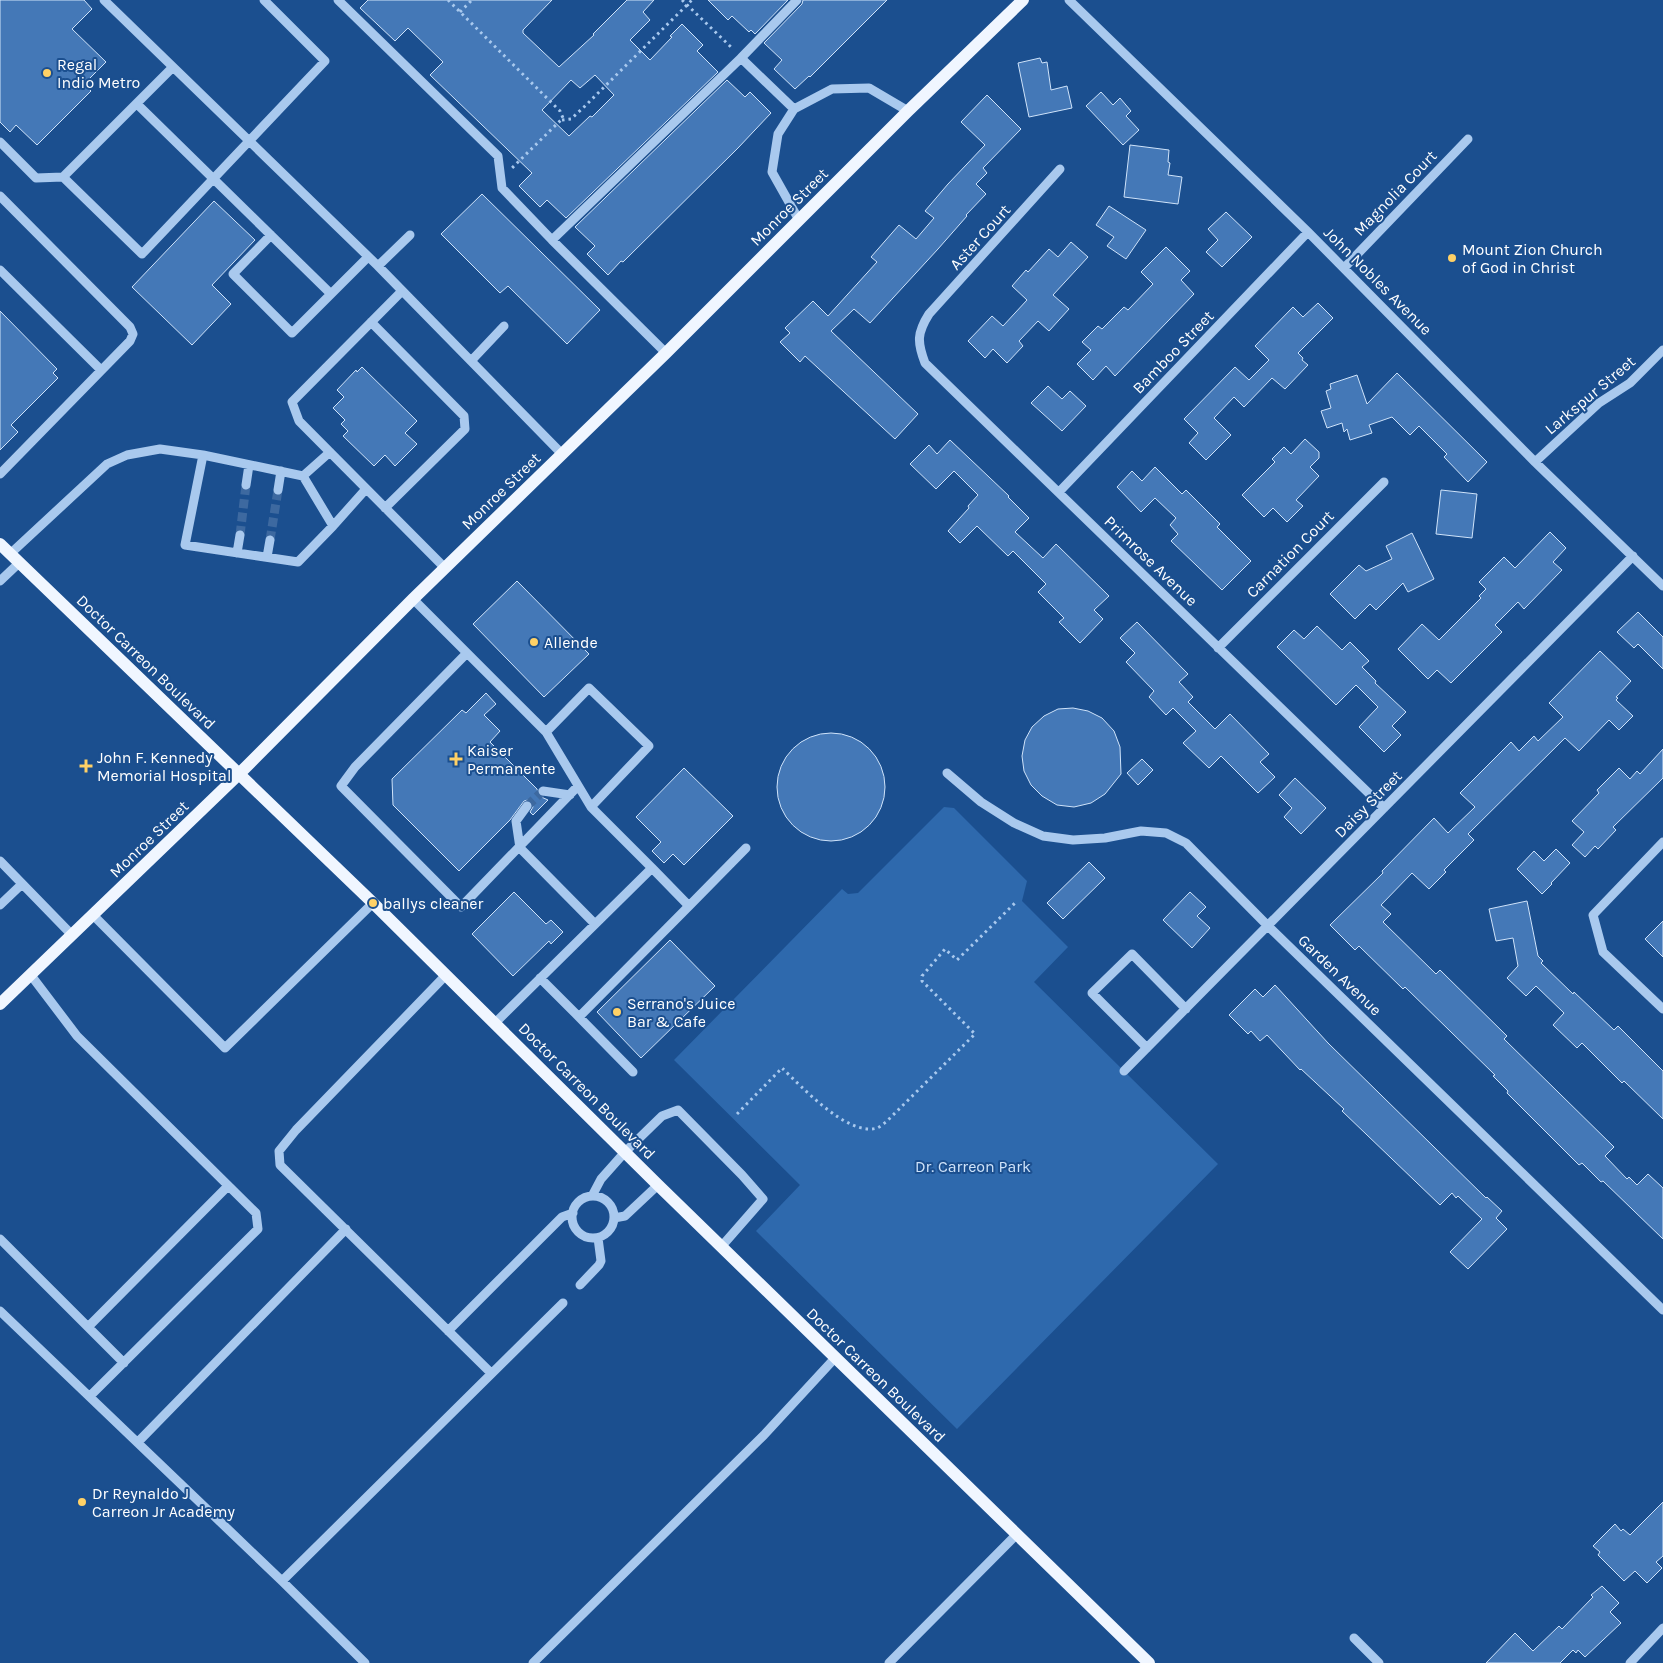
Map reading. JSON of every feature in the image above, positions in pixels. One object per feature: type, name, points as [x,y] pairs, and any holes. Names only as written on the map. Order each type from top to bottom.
[{"type":"main road","name":"Monroe Street","points":[[3,996],[72,935],[238,775],[413,599],[666,353],[908,111],[1023,0]]},
{"type":"main road","name":"Doctor Carreon Boulevard","points":[[0,544],[373,903],[721,1247],[1149,1663]]},
{"type":"street","points":[[104,0],[378,266],[562,454]]},
{"type":"street","points":[[0,142],[36,178],[63,178],[142,254],[325,61],[264,0]]},
{"type":"street","points":[[338,0],[498,156],[502,188],[666,353]]},
{"type":"street","points":[[552,240],[741,58],[798,0]]},
{"type":"street","name":"John Nobles Avenue","points":[[1069,0],[1308,232],[1535,462],[1663,586]]},
{"type":"street","points":[[741,58],[794,109]]},
{"type":"street","points":[[63,178],[173,67]]},
{"type":"street","points":[[799,220],[772,172],[778,134],[794,109],[832,89],[869,88],[908,111]]},
{"type":"street","points":[[137,104],[332,294]]},
{"type":"street","name":"Magnolia Court","points":[[1344,268],[1468,139]]},
{"type":"street","name":"Aster Court","points":[[922,325],[1060,169]]},
{"type":"street","points":[[0,196],[130,326],[133,334],[130,341],[0,474]]},
{"type":"street","name":"Bamboo Street","points":[[1058,492],[1308,232]]},
{"type":"street","points":[[271,235],[233,274],[292,333],[368,257]]},
{"type":"street","points":[[378,266],[410,235]]},
{"type":"street","points":[[0,270],[102,370]]},
{"type":"street","points":[[402,291],[292,402],[299,421],[445,568]]},
{"type":"street","points":[[371,322],[464,416],[465,429],[385,508]]},
{"type":"street","name":"Primrose Avenue","points":[[922,325],[918,337],[925,363],[1384,808]]},
{"type":"street","points":[[471,361],[504,326]]},
{"type":"street","name":"Larkspur Street","points":[[1535,462],[1600,403],[1630,383],[1663,350]]},
{"type":"street","points":[[0,581],[14,558],[106,464],[127,455],[160,449],[203,455],[303,476],[333,526]]},
{"type":"street","points":[[303,476],[330,452]]},
{"type":"street","points":[[203,455],[185,545],[298,562],[366,489]]},
{"type":"street","points":[[246,485],[249,465]]},
{"type":"street","points":[[278,490],[281,471]]},
{"type":"street","name":"Carnation Court","points":[[1218,648],[1384,482]]},
{"type":"street","points":[[237,553],[240,535]]},
{"type":"street","points":[[267,557],[270,540]]},
{"type":"street","name":"Daisy Street","points":[[1124,1072],[1633,556]]},
{"type":"street","points":[[413,599],[546,732],[591,806],[689,906]]},
{"type":"street","points":[[466,654],[355,767],[341,786],[461,907],[578,786]]},
{"type":"street","points":[[546,732],[589,688],[649,746],[591,806]]},
{"type":"street","name":"Garden Avenue","points":[[947,773],[981,802],[1014,823],[1042,836],[1081,840],[1105,838],[1141,831],[1166,833],[1186,843],[1268,926],[1663,1310]]},
{"type":"street","points":[[543,791],[570,795]]},
{"type":"street","points":[[526,806],[516,821],[520,848],[595,924]]},
{"type":"street","points":[[1663,842],[1593,915],[1603,952],[1663,1009]]},
{"type":"street","points":[[578,1017],[746,848]]},
{"type":"street","points":[[0,862],[72,935]]},
{"type":"street","points":[[495,1023],[652,868]]},
{"type":"street","points":[[0,905],[22,884]]},
{"type":"street","points":[[93,915],[225,1048],[373,903]]},
{"type":"street","points":[[1147,1048],[1092,993],[1132,954],[1186,1009]]},
{"type":"street","points":[[30,974],[77,1036],[256,1213],[258,1229],[90,1396]]},
{"type":"street","points":[[446,975],[296,1130],[279,1152],[280,1165],[491,1373]]},
{"type":"street","points":[[540,978],[633,1072]]},
{"type":"street","points":[[592,1196],[605,1200],[613,1211],[614,1218],[610,1230],[598,1238],[591,1238],[579,1232],[572,1220],[575,1207],[580,1201],[592,1196],[601,1179],[625,1152],[662,1116],[678,1110],[763,1199],[721,1247]]},
{"type":"street","points":[[614,1218],[626,1216],[658,1185]]},
{"type":"street","points":[[88,1327],[228,1186]]},
{"type":"street","points":[[448,1330],[562,1217],[573,1213]]},
{"type":"street","points":[[138,1442],[346,1229]]},
{"type":"street","points":[[580,1285],[600,1265],[598,1238]]},
{"type":"street","points":[[0,1239],[124,1363]]},
{"type":"street","points":[[282,1581],[564,1303]]},
{"type":"street","points":[[0,1310],[365,1663]]},
{"type":"street","points":[[533,1663],[764,1435],[835,1358]]},
{"type":"street","points":[[889,1663],[1016,1534]]},
{"type":"street","points":[[1630,1663],[1663,1628]]},
{"type":"street","points":[[1354,1638],[1379,1663]]},
{"type":"path","points":[[448,0],[560,111],[563,118],[501,178]]},
{"type":"path","points":[[460,12],[472,0]]},
{"type":"path","points":[[682,0],[741,58]]},
{"type":"path","points":[[561,120],[571,119],[584,108],[692,0]]},
{"type":"path","points":[[737,1114],[782,1068],[821,1106],[834,1115],[856,1126],[870,1129],[878,1128],[886,1122],[975,1034],[922,981],[922,976],[946,949],[957,960],[1015,903]]},
{"type":"green space","name":"Dr. Carreon Park","points":[[944,807],[954,808],[1027,881],[1022,901],[1068,947],[1034,982],[1218,1164],[957,1429],[756,1231],[800,1185],[674,1060],[842,889],[848,894],[858,893]]},
{"type":"building","name":"Regal Indio Metro","points":[[0,0],[84,0],[92,9],[72,29],[106,62],[84,84],[91,91],[37,145],[16,125],[10,132],[0,122]]},
{"type":"building","points":[[368,0],[552,0],[523,30],[523,33],[559,67],[594,35],[627,0],[654,0],[643,12],[650,20],[630,40],[650,60],[682,24],[703,45],[697,51],[718,72],[566,218],[547,200],[540,207],[519,186],[532,173],[430,75],[443,62],[408,28],[395,41],[360,8]],"holes":[[[595,75],[614,95],[569,136],[542,110],[571,80],[580,88]]]},
{"type":"building","points":[[708,0],[788,0],[755,34],[751,30],[749,32],[732,16],[728,20]]},
{"type":"building","points":[[803,0],[887,0],[810,77],[795,89],[774,69],[782,60],[764,43],[802,4]]},
{"type":"building","points":[[1040,58],[1042,63],[1047,62],[1051,90],[1067,86],[1072,108],[1029,117],[1018,63]]},
{"type":"building","points":[[727,80],[745,97],[750,92],[771,113],[738,148],[608,275],[587,254],[595,246],[575,227]]},
{"type":"building","points":[[1101,92],[1113,105],[1120,98],[1131,111],[1126,116],[1139,130],[1123,145],[1086,106]]},
{"type":"building","points":[[987,95],[1021,129],[983,168],[987,173],[976,184],[986,194],[870,323],[854,309],[831,331],[918,414],[895,439],[805,356],[800,362],[780,342],[790,333],[785,328],[813,301],[828,316],[877,262],[871,257],[899,225],[916,239],[934,218],[925,211],[985,145],[961,122]]},
{"type":"building","points":[[1130,145],[1169,150],[1168,162],[1170,163],[1168,175],[1182,177],[1178,204],[1124,197]]},
{"type":"building","points":[[482,194],[600,310],[567,344],[508,286],[500,293],[441,234]]},
{"type":"building","points":[[214,201],[255,240],[212,285],[231,304],[192,345],[132,287]]},
{"type":"building","points":[[1109,206],[1146,230],[1126,259],[1107,246],[1114,237],[1096,225]]},
{"type":"building","points":[[1226,212],[1252,237],[1222,267],[1206,252],[1218,240],[1208,229]]},
{"type":"building","points":[[1071,242],[1088,257],[1053,295],[1069,309],[1049,331],[1038,321],[1019,341],[1023,346],[1007,363],[993,349],[985,358],[968,341],[992,316],[1003,326],[1027,300],[1012,286],[1049,249],[1058,257]]},
{"type":"building","points":[[1166,247],[1190,271],[1181,280],[1194,294],[1115,376],[1106,366],[1093,380],[1077,364],[1091,350],[1082,342],[1098,326],[1102,329],[1124,307],[1128,310],[1153,284],[1141,272]]},
{"type":"building","points":[[1318,303],[1333,318],[1298,353],[1308,365],[1285,389],[1272,378],[1244,407],[1234,397],[1214,418],[1231,435],[1206,460],[1189,443],[1198,433],[1184,419],[1235,367],[1249,380],[1269,360],[1255,346],[1293,307],[1303,317]]},
{"type":"building","points":[[0,311],[57,369],[53,373],[58,378],[11,425],[18,432],[0,450]]},
{"type":"building","points":[[362,367],[417,421],[405,433],[417,444],[395,466],[385,455],[374,466],[343,436],[348,431],[341,424],[345,420],[333,408],[344,397],[337,390],[356,370],[357,372]]},
{"type":"building","points":[[1397,373],[1487,462],[1468,482],[1444,457],[1447,454],[1419,426],[1410,435],[1392,417],[1369,425],[1372,433],[1350,440],[1347,429],[1344,432],[1342,423],[1327,428],[1321,411],[1331,408],[1326,391],[1331,389],[1330,384],[1357,375],[1367,404]]},
{"type":"building","points":[[1048,386],[1062,399],[1070,391],[1086,406],[1062,431],[1031,403]]},
{"type":"building","points":[[1305,439],[1319,452],[1319,458],[1310,467],[1319,476],[1296,500],[1303,506],[1287,522],[1273,508],[1264,517],[1242,495],[1275,462],[1272,459],[1284,447],[1291,454]]},
{"type":"building","points":[[950,440],[1009,496],[1029,518],[1015,532],[1043,558],[1056,544],[1109,596],[1094,610],[1103,619],[1080,643],[1059,622],[1064,618],[1038,592],[1046,584],[1013,551],[1008,556],[977,526],[960,543],[948,531],[978,495],[954,471],[936,489],[910,464],[929,445],[937,454]]},
{"type":"building","points":[[1155,467],[1182,494],[1186,490],[1220,524],[1217,527],[1251,561],[1222,590],[1171,541],[1178,534],[1170,525],[1176,518],[1155,498],[1141,512],[1117,487],[1132,471],[1142,481]]},
{"type":"building","points":[[1441,490],[1477,494],[1472,538],[1436,534]]},
{"type":"building","points":[[1550,532],[1566,548],[1553,562],[1562,570],[1524,609],[1518,602],[1495,625],[1502,632],[1451,683],[1437,670],[1428,679],[1398,649],[1422,624],[1439,640],[1481,598],[1479,596],[1486,589],[1479,582],[1504,557],[1515,568]]},
{"type":"building","points":[[1412,533],[1434,579],[1408,592],[1403,583],[1376,610],[1370,604],[1355,619],[1330,594],[1359,565],[1366,571],[1392,559],[1386,546]]},
{"type":"building","points":[[517,581],[589,654],[544,697],[473,624]]},
{"type":"building","points":[[1638,612],[1663,637],[1663,669],[1638,644],[1634,648],[1617,632]]},
{"type":"building","points":[[1137,622],[1188,674],[1179,682],[1193,697],[1188,702],[1215,729],[1230,714],[1269,754],[1260,762],[1275,777],[1258,793],[1221,756],[1209,768],[1183,743],[1196,731],[1173,708],[1166,715],[1149,697],[1154,691],[1126,662],[1135,653],[1120,638]]},
{"type":"building","points":[[1317,626],[1342,650],[1350,642],[1369,661],[1362,667],[1376,681],[1375,683],[1406,712],[1392,726],[1401,735],[1384,752],[1359,727],[1378,707],[1356,685],[1336,705],[1277,647],[1294,630],[1304,639]]},
{"type":"building","points":[[1600,651],[1631,681],[1616,697],[1618,698],[1616,700],[1633,716],[1619,730],[1609,720],[1579,751],[1565,738],[1468,834],[1474,840],[1444,870],[1446,872],[1429,889],[1412,873],[1381,905],[1391,914],[1383,922],[1436,974],[1440,970],[1507,1036],[1504,1039],[1614,1147],[1605,1156],[1627,1179],[1629,1177],[1637,1185],[1648,1174],[1663,1188],[1663,1239],[1603,1181],[1601,1182],[1582,1163],[1579,1165],[1507,1093],[1508,1091],[1493,1076],[1495,1075],[1405,987],[1403,989],[1359,946],[1355,950],[1330,925],[1383,873],[1382,871],[1434,818],[1448,833],[1475,807],[1460,793],[1511,742],[1519,751],[1534,736],[1538,741],[1563,717],[1549,703]]},
{"type":"building","points":[[486,693],[496,704],[484,715],[500,731],[490,742],[537,789],[539,796],[548,800],[533,815],[530,812],[533,807],[532,803],[528,800],[524,801],[510,820],[459,871],[393,805],[392,779],[462,710],[466,713]]},
{"type":"building","points":[[1073,708],[1088,711],[1102,718],[1114,731],[1120,747],[1121,774],[1105,794],[1091,803],[1074,807],[1057,805],[1042,796],[1031,785],[1024,771],[1022,756],[1025,740],[1032,727],[1044,716],[1058,709]]},
{"type":"building","points":[[831,733],[852,737],[869,749],[881,766],[885,787],[881,808],[869,825],[852,837],[831,841],[810,837],[793,825],[781,808],[777,787],[781,766],[793,749],[810,737]]},
{"type":"building","points":[[1663,749],[1663,778],[1613,827],[1616,830],[1598,849],[1595,846],[1585,857],[1572,845],[1584,832],[1572,821],[1599,793],[1597,790],[1619,768],[1630,779],[1637,771],[1640,774]]},
{"type":"building","points":[[1142,759],[1153,770],[1138,785],[1127,773]]},
{"type":"building","points":[[684,768],[733,816],[684,865],[673,854],[664,863],[652,851],[661,842],[636,817]]},
{"type":"building","points":[[1295,778],[1326,808],[1301,834],[1284,817],[1292,808],[1279,795]]},
{"type":"building","points":[[1556,849],[1570,863],[1542,894],[1517,869],[1534,851],[1544,861]]},
{"type":"building","points":[[1089,862],[1105,878],[1063,919],[1047,903]]},
{"type":"building","points":[[514,892],[546,924],[551,920],[563,932],[551,944],[549,941],[513,976],[472,934]]},
{"type":"building","points":[[1190,892],[1206,907],[1197,916],[1210,928],[1192,948],[1163,920]]},
{"type":"building","points":[[1527,901],[1538,956],[1543,961],[1541,963],[1614,1030],[1618,1026],[1663,1071],[1663,1119],[1624,1081],[1622,1083],[1582,1043],[1577,1048],[1553,1025],[1564,1013],[1536,986],[1526,996],[1507,978],[1518,966],[1513,938],[1496,941],[1489,909]]},
{"type":"building","points":[[1663,921],[1663,957],[1645,939]]},
{"type":"building","points":[[670,940],[715,986],[641,1058],[597,1012]]},
{"type":"building","points":[[1275,985],[1328,1043],[1486,1198],[1502,1211],[1496,1218],[1507,1229],[1468,1269],[1450,1252],[1482,1219],[1458,1196],[1456,1198],[1452,1193],[1440,1205],[1342,1111],[1344,1109],[1300,1070],[1267,1035],[1260,1041],[1251,1031],[1248,1034],[1229,1015],[1255,989],[1263,997]]},
{"type":"building","points":[[1663,1502],[1663,1556],[1656,1562],[1662,1568],[1647,1583],[1635,1571],[1624,1581],[1598,1555],[1600,1552],[1593,1546],[1615,1524],[1621,1531],[1623,1529],[1630,1535]]},
{"type":"building","points":[[1602,1586],[1619,1603],[1610,1612],[1621,1623],[1585,1657],[1578,1650],[1576,1653],[1573,1650],[1560,1663],[1486,1663],[1515,1633],[1533,1651],[1559,1626],[1562,1629],[1593,1597],[1591,1595]]},
{"type":"tunnel","points":[[240,535],[246,485]]},
{"type":"tunnel","points":[[270,540],[278,490]]},
{"type":"tunnel","points":[[527,806],[543,791]]},
{"type":"place","name":"Regal Indio Metro","points":[[47,73]]},
{"type":"place","name":"Mount Zion Church of God in Christ","points":[[1452,258]]},
{"type":"place","name":"Allende","points":[[534,642]]},
{"type":"place","name":"Kaiser Permanente","points":[[456,759]]},
{"type":"place","name":"John F. Kennedy Memorial Hospital","points":[[86,766]]},
{"type":"place","name":"ballys cleaner","points":[[373,903]]},
{"type":"place","name":"Serrano's Juice Bar & Cafe","points":[[617,1012]]},
{"type":"place","name":"Dr Reynaldo J Carreon Jr Academy","points":[[82,1502]]}]
